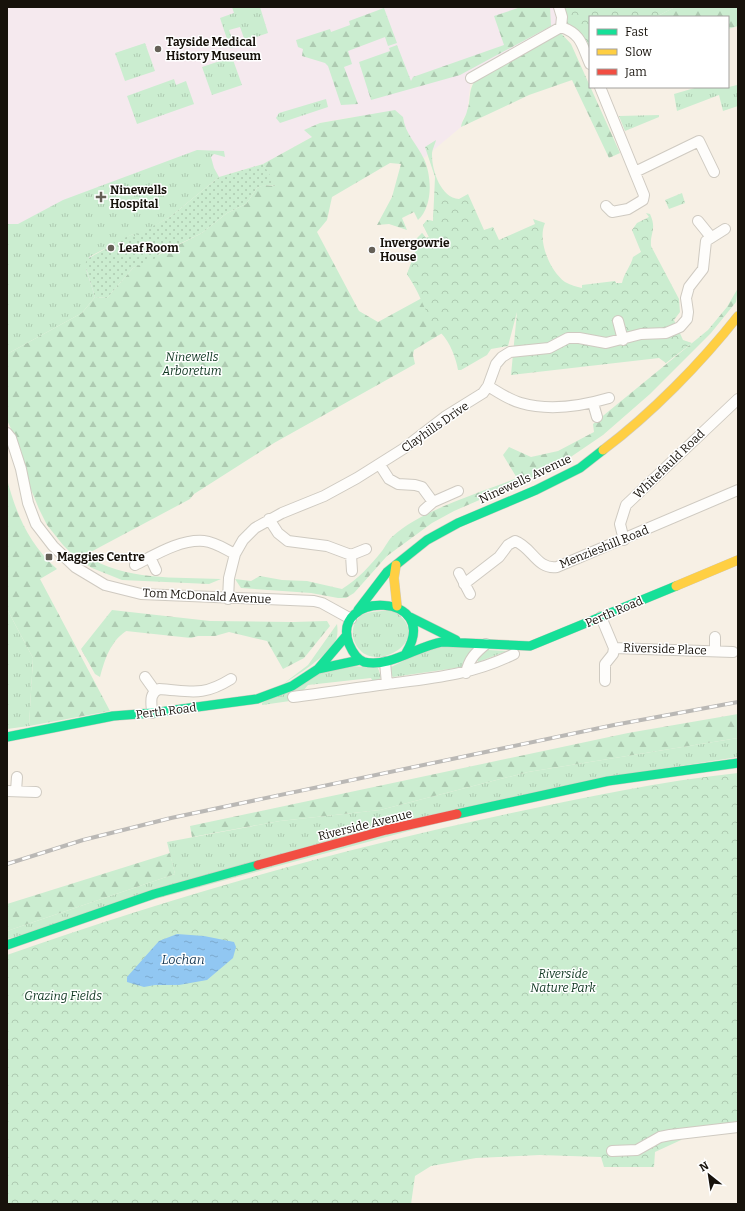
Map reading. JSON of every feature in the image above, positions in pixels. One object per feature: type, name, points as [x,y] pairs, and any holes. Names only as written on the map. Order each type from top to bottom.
[{"type":"street","points":[[558,7],[562,17],[561,27]]},
{"type":"street","points":[[471,78],[561,27],[573,31],[577,36],[589,62]]},
{"type":"street","points":[[600,88],[644,195],[643,200],[628,209],[612,212],[606,206]]},
{"type":"street","points":[[635,172],[699,141],[714,172]]},
{"type":"street","points":[[698,221],[711,237],[725,229]]},
{"type":"street","name":"Clayhills Drive","points":[[228,598],[229,578],[235,554],[243,540],[255,528],[269,519],[324,496],[380,465],[446,416],[475,399],[488,386],[496,364],[502,357],[510,352],[549,348],[568,338],[579,338],[606,343],[623,340],[641,334],[666,333],[680,327],[687,319],[688,312],[686,298],[689,287],[703,269],[706,241],[711,237]]},
{"type":"street","name":"Ninewells Avenue","points":[[354,615],[388,572],[427,540],[458,523],[536,490],[580,468],[632,428],[720,340],[738,316]]},
{"type":"street","points":[[618,322],[623,340]]},
{"type":"street","points":[[488,386],[521,403],[538,406],[593,403],[609,398]]},
{"type":"street","name":"Whitefauld Road","points":[[624,540],[620,524],[626,505],[738,399]]},
{"type":"street","points":[[593,403],[597,417]]},
{"type":"street","name":"Tom McDonald Avenue","points":[[7,433],[21,469],[28,503],[36,524],[53,546],[75,567],[105,585],[141,594],[314,601],[354,615]]},
{"type":"street","points":[[380,465],[390,479],[398,484],[422,487],[434,502]]},
{"type":"street","name":"Menzieshill Road","points":[[464,584],[499,557],[508,545],[515,541],[522,544],[542,565],[549,568],[557,567],[624,540],[738,490]]},
{"type":"street","points":[[424,510],[434,502],[458,491]]},
{"type":"street","points":[[269,519],[278,533],[288,541],[327,546],[351,555],[366,549]]},
{"type":"street","points":[[135,565],[180,544],[193,541],[204,541],[216,544],[235,554]]},
{"type":"street","points":[[351,555],[352,571]]},
{"type":"street","points":[[150,557],[156,570]]},
{"type":"street","name":"Perth Road","points":[[318,669],[360,660],[370,663],[385,662],[396,659],[406,652],[431,644],[456,640],[515,647],[530,646],[738,560]]},
{"type":"street","points":[[354,615],[368,606],[382,604],[397,606],[394,578],[396,565]]},
{"type":"street","points":[[459,573],[470,594]]},
{"type":"street","name":"Perth Road","points":[[397,606],[410,617],[456,640]]},
{"type":"street","name":"Perth Road","points":[[7,737],[113,716],[152,713],[257,699],[292,686],[318,669],[346,636],[346,627],[354,615]]},
{"type":"street","points":[[406,652],[413,642],[414,630],[410,617]]},
{"type":"street","name":"Riverside Place","points":[[602,617],[614,648],[605,664],[605,681]]},
{"type":"street","points":[[346,636],[351,648],[360,660]]},
{"type":"street","name":"Riverside Place","points":[[715,637],[715,651]]},
{"type":"street","points":[[466,673],[469,662],[476,652],[486,644]]},
{"type":"street","name":"Riverside Place","points":[[614,648],[733,652]]},
{"type":"street","points":[[293,698],[386,684],[427,680],[466,673],[494,664],[514,654]]},
{"type":"street","points":[[385,662],[386,684]]},
{"type":"street","points":[[145,677],[155,691]]},
{"type":"street","points":[[152,713],[151,698],[155,691],[159,689],[197,693],[212,689],[231,680]]},
{"type":"street","name":"Riverside Avenue","points":[[7,945],[154,894],[386,830],[608,781],[738,763]]},
{"type":"street","points":[[17,777],[12,791],[36,792]]},
{"type":"street","points":[[612,1151],[637,1150],[660,1137],[670,1135],[738,1127]]},
{"type":"shaded area","name":"Ninewells Hospital","points":[[7,7],[675,7],[658,16],[589,16],[589,18],[577,36],[561,27],[471,78],[467,113],[463,119],[461,127],[424,158],[404,128],[403,117],[352,117],[320,123],[305,130],[312,137],[263,164],[219,177],[92,255],[95,297],[7,354]]},
{"type":"green space","points":[[232,7],[260,7],[268,33],[245,41],[240,27],[229,30],[235,47],[230,48],[220,18],[234,13]]},
{"type":"green space","points":[[521,7],[550,7],[551,26],[460,75],[371,100],[359,62],[390,51],[389,48],[397,45],[411,81],[413,77],[504,45],[494,16]]},
{"type":"green space","points":[[560,7],[675,7],[658,16],[589,16],[589,50],[567,26]]},
{"type":"green space","points":[[675,7],[738,7],[738,26],[729,29],[729,16],[658,16]]},
{"type":"green space","points":[[384,8],[397,43],[388,46],[385,37],[348,51],[352,64],[344,67],[358,104],[341,105],[328,66],[325,63],[302,56],[303,49],[298,47],[296,40],[330,29],[331,32],[350,25],[349,21]]},
{"type":"green space","points":[[560,32],[571,44],[589,84],[589,88],[591,88],[620,153],[609,158],[572,80],[529,95],[461,127],[466,115],[471,89],[474,82]]},
{"type":"green space","points":[[145,43],[155,71],[125,81],[115,53]]},
{"type":"green space","points":[[232,57],[242,85],[212,95],[202,67]]},
{"type":"green space","points":[[174,79],[176,85],[186,81],[194,104],[137,124],[127,96]]},
{"type":"green space","points":[[737,85],[738,106],[723,111],[719,95],[677,111],[674,94],[695,88],[729,87]]},
{"type":"green space","points":[[326,99],[328,107],[280,123],[276,118],[279,113]]},
{"type":"green space","name":"Ninewells Arboretum","points":[[395,110],[403,117],[406,129],[427,166],[430,191],[429,199],[423,214],[418,220],[414,212],[402,218],[407,230],[389,224],[377,225],[392,197],[401,164],[390,163],[332,197],[327,220],[317,232],[359,311],[378,322],[422,298],[407,274],[422,233],[426,238],[429,237],[423,225],[427,220],[433,221],[435,199],[449,329],[414,350],[413,355],[415,364],[274,443],[194,494],[190,499],[85,555],[100,563],[133,573],[151,576],[221,579],[209,584],[122,580],[92,568],[74,556],[47,525],[39,509],[30,487],[21,451],[7,420],[7,354],[82,313],[95,297],[107,298],[133,268],[202,233],[227,213],[246,204],[257,188],[264,185],[276,186],[263,164],[312,137],[304,130],[320,123]]},
{"type":"green space","points":[[659,115],[659,117],[625,131],[619,116]]},
{"type":"green space","points":[[436,140],[432,153],[432,161],[439,183],[447,194],[459,199],[468,194],[484,230],[493,227],[499,240],[535,224],[533,219],[545,223],[543,238],[546,255],[554,271],[565,282],[574,286],[582,288],[582,285],[615,281],[616,283],[622,283],[633,257],[641,252],[632,230],[637,223],[649,217],[646,213],[650,214],[653,224],[651,246],[679,299],[680,312],[674,320],[683,340],[692,343],[666,363],[659,358],[511,375],[517,312],[508,346],[491,349],[487,355],[461,370],[458,370],[450,345],[441,333],[434,327],[415,287],[407,274],[417,250],[413,242],[422,233],[426,238],[429,237],[423,225],[427,220],[433,221],[435,177],[425,147]]},
{"type":"green space","points":[[197,150],[224,151],[225,157],[214,154],[211,157],[214,168],[219,177],[170,217],[134,237],[133,234],[89,257],[86,269],[95,297],[82,313],[7,354],[7,224],[18,224],[63,200]]},
{"type":"green space","points":[[263,164],[277,186],[265,185],[257,188],[246,204],[227,213],[202,233],[159,254],[156,258],[133,268],[107,298],[95,297],[85,265],[87,259],[105,249],[108,242],[113,243],[133,234],[134,236],[170,217],[219,177]]},
{"type":"green space","points":[[682,193],[685,203],[669,209],[665,200]]},
{"type":"green space","points":[[738,288],[736,302],[711,333],[650,394],[603,435],[556,467],[454,511],[432,523],[387,556],[354,593],[346,598],[311,593],[241,588],[235,579],[251,581],[260,576],[282,580],[307,581],[342,589],[364,572],[391,538],[419,518],[469,496],[517,478],[503,455],[509,447],[531,457],[558,451],[594,432],[593,424],[708,330],[727,307]]},
{"type":"green space","points":[[7,479],[19,516],[31,539],[57,569],[40,579],[110,711],[29,726],[33,658],[7,609]]},
{"type":"green space","points":[[7,609],[33,658],[29,726],[7,729]]},
{"type":"green space","points":[[112,610],[210,621],[327,621],[330,626],[304,658],[283,669],[267,641],[229,632],[215,636],[198,636],[191,638],[126,631],[120,635],[109,651],[100,677],[95,674],[81,649]]},
{"type":"green space","points":[[392,610],[404,620],[409,631],[407,640],[400,648],[390,654],[379,657],[369,656],[360,650],[356,645],[353,635],[354,624],[357,619],[367,613]]},
{"type":"green space","points":[[337,624],[337,638],[333,645],[323,656],[283,684],[308,665]]},
{"type":"green space","points":[[448,646],[475,648],[463,667],[393,677],[390,673],[391,667],[426,650]]},
{"type":"green space","points":[[488,650],[507,651],[478,662],[476,656]]},
{"type":"green space","points":[[352,666],[378,668],[381,677],[377,682],[373,682],[371,678],[308,685],[303,691],[290,697],[290,701],[262,705],[262,703],[318,674]]},
{"type":"green space","points":[[738,714],[738,738],[528,772],[380,810],[280,821],[192,837],[190,826],[628,733]]},
{"type":"green space","points":[[738,738],[738,757],[609,777],[7,939],[7,931],[175,874],[167,842],[280,821],[380,810],[528,772]]},
{"type":"green space","name":"Riverside Nature Park","points":[[738,773],[738,1127],[684,1132],[681,1140],[655,1152],[654,1167],[604,1167],[601,1157],[540,1155],[476,1158],[431,1166],[415,1176],[411,1204],[7,1204],[7,955],[192,894],[380,843],[593,796],[651,785]]},
{"type":"green space","points":[[170,853],[175,874],[7,931],[7,904]]},
{"type":"water","name":"Lochan","points":[[177,934],[204,936],[234,942],[236,947],[233,958],[207,980],[179,985],[155,985],[144,987],[127,982],[127,977],[159,941]]},
{"type":"railway","points":[[7,864],[83,840],[171,818],[614,725],[738,702]]},
{"type":"traffic: fast","points":[[358,610],[387,572],[427,540],[458,523],[536,490],[580,468],[603,450]]},
{"type":"traffic: fast","points":[[406,653],[413,633],[410,618],[399,609],[384,605],[368,607],[355,614],[347,626],[350,647],[357,657],[364,662],[384,662],[442,642],[530,646],[676,586]]},
{"type":"traffic: fast","points":[[410,617],[456,640]]},
{"type":"traffic: fast","points":[[7,737],[113,716],[152,713],[257,699],[292,686],[318,669],[346,636]]},
{"type":"traffic: fast","points":[[318,669],[360,660]]},
{"type":"traffic: fast","points":[[457,814],[608,781],[738,763]]},
{"type":"traffic: fast","points":[[7,945],[154,894],[258,865]]},
{"type":"traffic: slow","points":[[603,450],[621,436],[675,387],[724,334],[738,316]]},
{"type":"traffic: slow","points":[[676,586],[738,560]]},
{"type":"traffic: slow","points":[[396,565],[394,578],[397,606]]},
{"type":"traffic: jam","points":[[258,865],[386,830],[457,814]]},
{"type":"place","name":"Tayside Medical History Museum","points":[[158,49]]},
{"type":"place","name":"Ninewells Hospital","points":[[101,197]]},
{"type":"place","name":"Leaf Room","points":[[111,248]]},
{"type":"place","name":"Invergowrie House","points":[[372,250]]},
{"type":"place","name":"Maggies Centre","points":[[49,557]]},
{"type":"park label","name":"Grazing Fields","points":[[63,996]]}]
